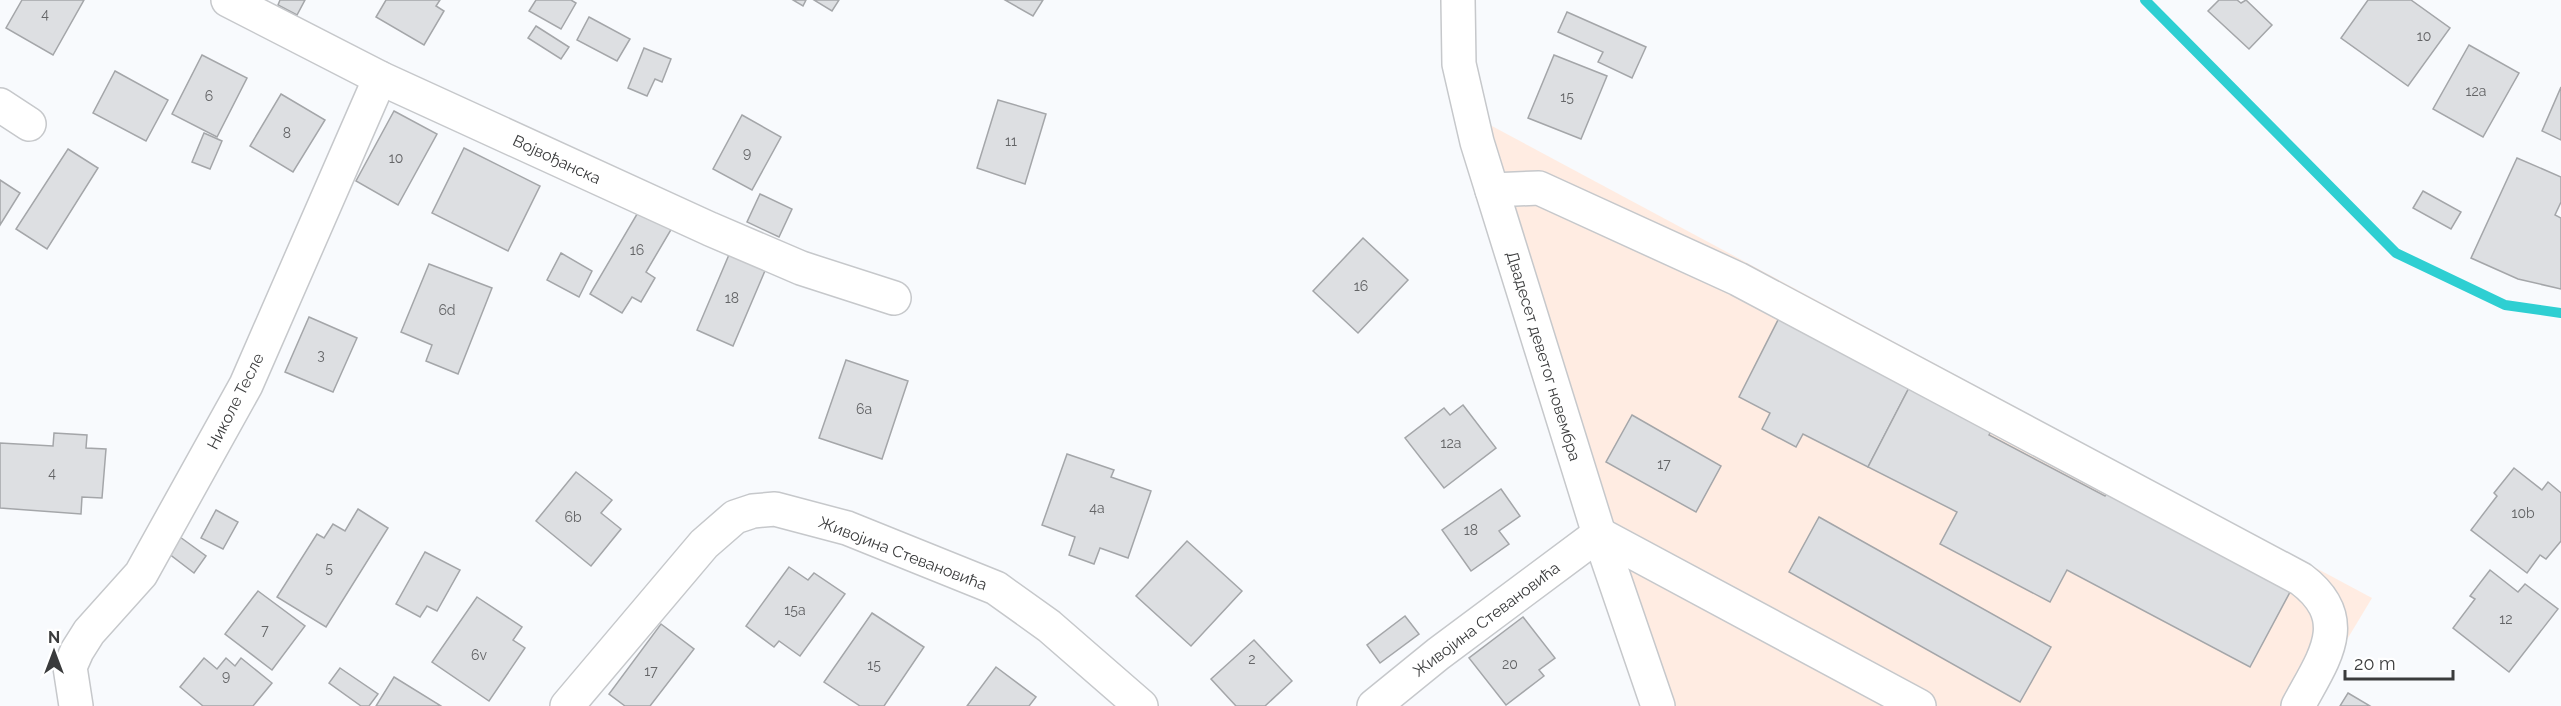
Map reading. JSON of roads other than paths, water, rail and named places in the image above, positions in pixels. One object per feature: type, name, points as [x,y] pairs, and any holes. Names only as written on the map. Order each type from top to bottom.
[{"type":"street","name":"Војвођанска","points":[[228,0],[380,78],[710,229],[801,268],[894,298]]},
{"type":"street","name":"Двадесет деветог новембра","points":[[1458,0],[1459,64],[1477,142],[1599,534],[1658,706]]},
{"type":"street","name":"Николе Тесле","points":[[76,706],[70,667],[77,651],[90,632],[141,574],[241,395],[380,78]]},
{"type":"street","points":[[0,105],[29,124]]},
{"type":"street","points":[[1492,190],[1539,188],[1738,279],[2301,579],[2318,591],[2331,617],[2331,627],[2329,648],[2298,706]]},
{"type":"street","name":"Живојина Стевановића","points":[[567,706],[704,544],[735,517],[753,511],[775,509],[847,528],[996,588],[1049,626],[1141,706]]},
{"type":"street","points":[[1599,534],[1919,706]]},
{"type":"street","name":"Живојина Стевановића","points":[[1374,706],[1438,654],[1599,534]]},
{"type":"waterway","points":[[2145,0],[2396,253],[2505,305],[2561,313]]}]
